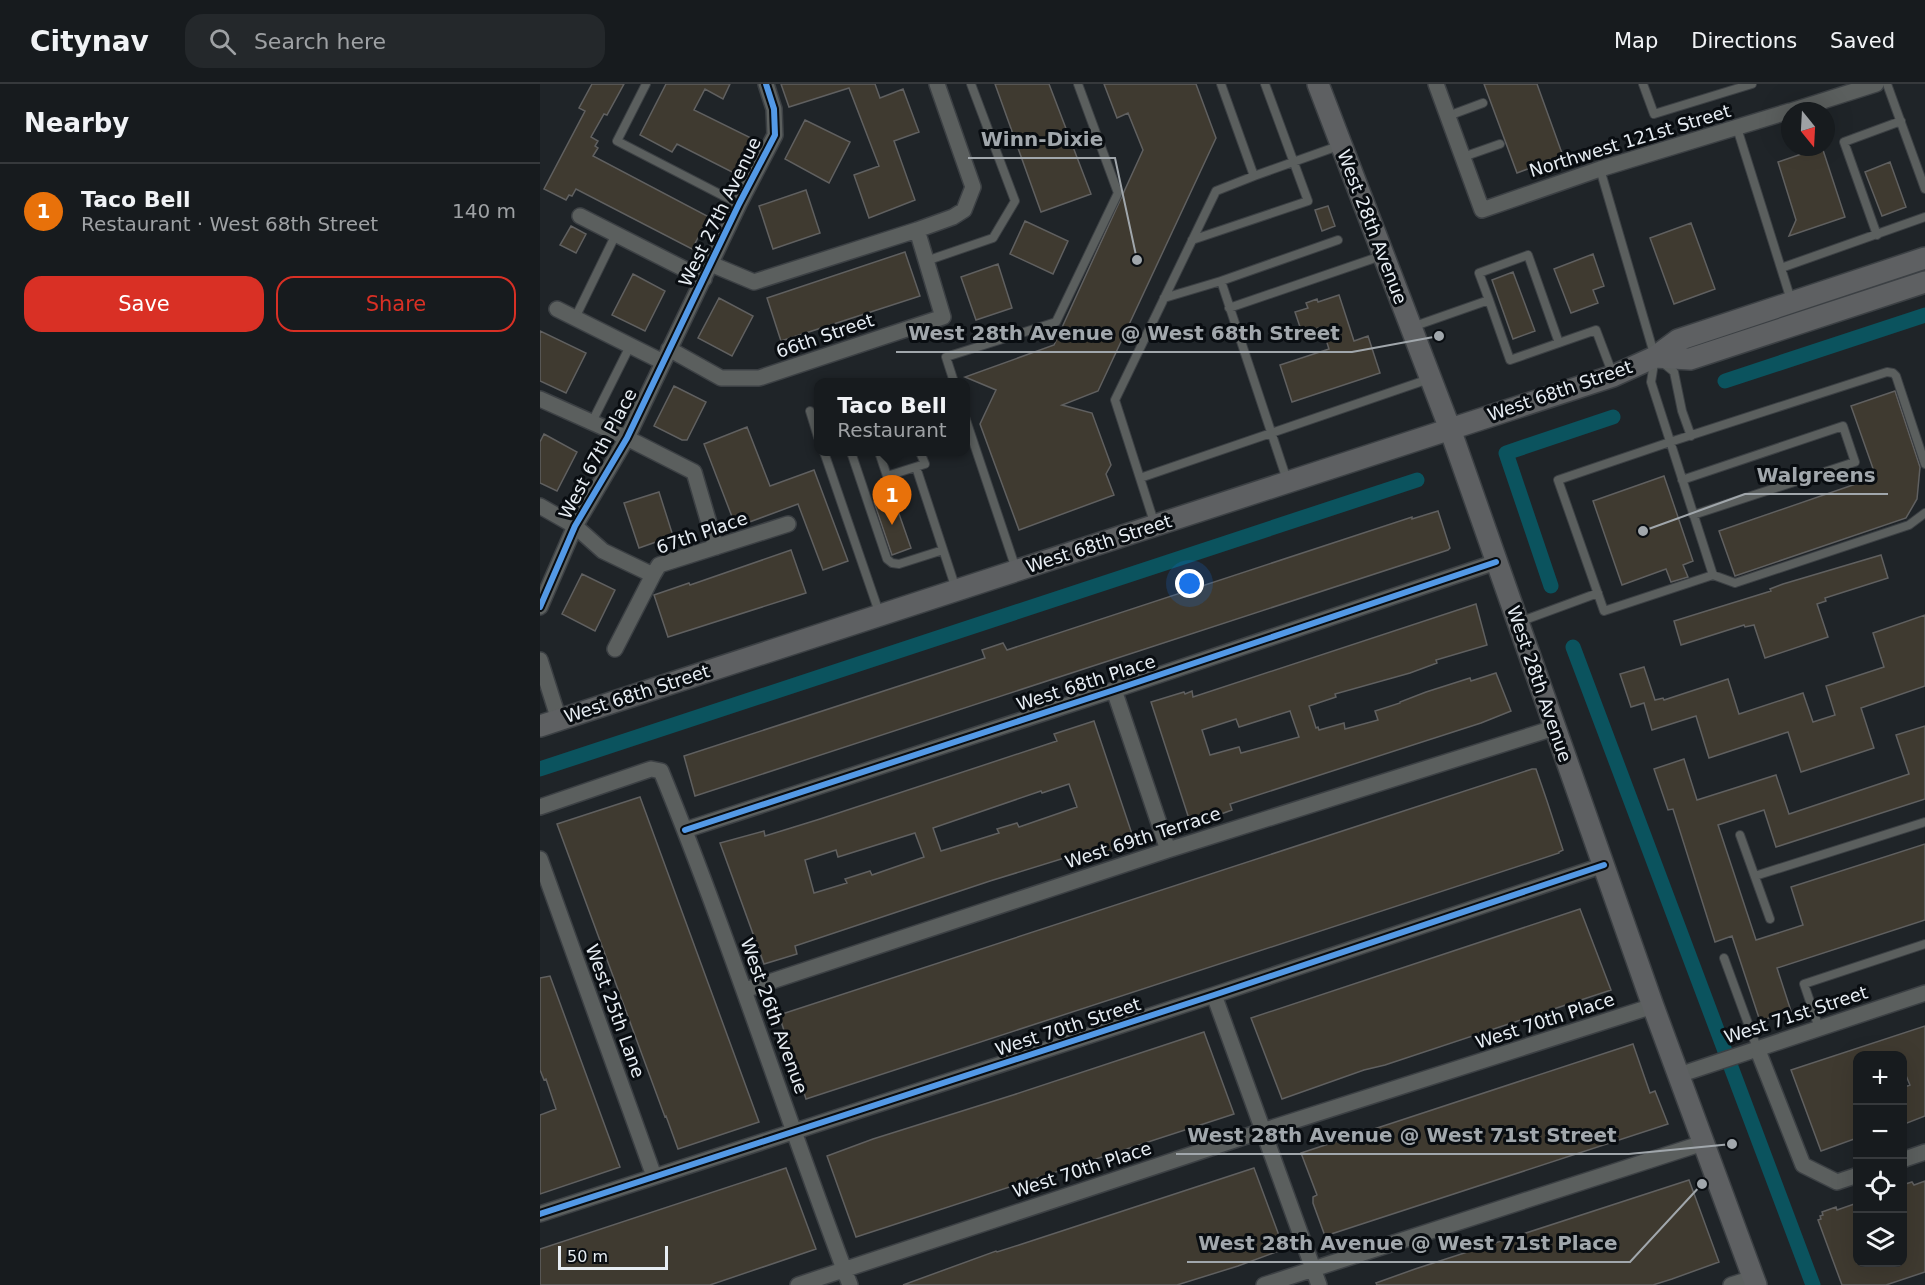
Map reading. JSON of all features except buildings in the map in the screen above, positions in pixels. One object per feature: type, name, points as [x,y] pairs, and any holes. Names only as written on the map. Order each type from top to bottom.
[{"type":"main road","name":"West 28th Avenue","points":[[1318,84],[1450,429],[1653,1006],[1755,1281]]},
{"type":"main road","name":"West 68th Street","points":[[549,723],[1613,376],[1656,357],[1678,340],[1925,258]]},
{"type":"main road","name":"West 68th Street","points":[[1656,357],[1690,359],[1925,282]]},
{"type":"street","name":"West 27th Avenue","points":[[666,356],[775,135],[774,109],[766,84]]},
{"type":"street","points":[[711,264],[754,282],[917,230],[953,217],[964,210],[973,187],[937,84]]},
{"type":"street","points":[[1436,84],[1463,157]]},
{"type":"street","name":"Northwest 121st Street","points":[[1819,102],[1876,84]]},
{"type":"street","name":"Northwest 121st Street","points":[[1463,157],[1482,210],[1600,169],[1781,114]]},
{"type":"street","points":[[580,216],[704,279]]},
{"type":"street","name":"66th Street","points":[[666,356],[721,378],[759,378],[943,317],[917,230]]},
{"type":"street","points":[[557,309],[630,346],[666,356]]},
{"type":"street","name":"West 67th Place","points":[[540,607],[575,526],[627,438],[666,356]]},
{"type":"street","points":[[540,399],[627,438],[694,472],[716,547]]},
{"type":"street","name":"67th Place","points":[[540,506],[575,526],[603,552],[653,575],[659,565],[788,524]]},
{"type":"street","name":"West 68th Place","points":[[685,830],[1496,562]]},
{"type":"street","points":[[615,649],[653,575]]},
{"type":"street","points":[[540,660],[549,723]]},
{"type":"street","points":[[1114,690],[1168,850]]},
{"type":"street","name":"West 69th Terrace","points":[[745,990],[1168,850],[1554,728]]},
{"type":"street","name":"West 26th Avenue","points":[[540,807],[651,769],[661,771],[745,990],[850,1285]]},
{"type":"street","name":"West 25th Lane","points":[[540,859],[654,1176]]},
{"type":"street","name":"West 70th Street","points":[[540,1214],[1214,995],[1604,865]]},
{"type":"street","name":"West 71st Street","points":[[1679,1075],[1925,993]]},
{"type":"street","points":[[1214,995],[1319,1285]]},
{"type":"street","name":"West 70th Place","points":[[798,1285],[1262,1131],[1653,1006]]},
{"type":"street","points":[[1757,1048],[1803,1166],[1837,1182],[1853,1176]]},
{"type":"street","points":[[1264,1285],[1703,1143]]},
{"type":"street","points":[[1905,1159],[1925,1152]]},
{"type":"street","points":[[1731,1285],[1755,1281]]},
{"type":"lane","points":[[646,84],[617,141],[739,204]]},
{"type":"lane","points":[[926,261],[993,238],[1015,201],[971,84]]},
{"type":"lane","points":[[953,378],[946,357],[1056,322],[1118,193],[1078,84]]},
{"type":"lane","points":[[1221,84],[1254,176]]},
{"type":"lane","points":[[1192,240],[1308,201],[1265,84]]},
{"type":"lane","points":[[1643,84],[1654,114],[1752,84]]},
{"type":"lane","points":[[1887,84],[1925,189]]},
{"type":"lane","points":[[1448,116],[1483,103]]},
{"type":"lane","points":[[1877,234],[1844,141],[1901,121]]},
{"type":"lane","points":[[1737,128],[1792,301]]},
{"type":"lane","points":[[1463,157],[1500,144]]},
{"type":"lane","points":[[1155,525],[1115,400],[1192,240],[1216,191],[1341,145]]},
{"type":"lane","points":[[1600,169],[1656,357],[1651,382],[1713,575]]},
{"type":"lane","points":[[1781,268],[1925,217]]},
{"type":"lane","points":[[575,318],[616,234]]},
{"type":"lane","points":[[1164,298],[1221,281],[1338,240]]},
{"type":"lane","points":[[1559,343],[1528,255],[1479,273],[1510,360],[1559,343],[1596,330],[1613,376]]},
{"type":"lane","points":[[1230,308],[1383,256]]},
{"type":"lane","points":[[1221,281],[1288,482]]},
{"type":"lane","points":[[1411,328],[1489,300]]},
{"type":"lane","points":[[592,422],[630,346]]},
{"type":"lane","points":[[1656,357],[1674,372],[1682,411],[1691,436]]},
{"type":"lane","points":[[1925,464],[1923,451],[1896,376],[1887,372],[1558,480],[1604,611],[1713,575],[1734,583],[1909,525],[1925,513]]},
{"type":"lane","points":[[1140,478],[1430,378]]},
{"type":"lane","points":[[810,411],[814,423]]},
{"type":"lane","points":[[1682,480],[1843,426],[1855,462],[1694,515]]},
{"type":"lane","points":[[970,429],[1017,571]]},
{"type":"lane","points":[[825,456],[880,616]]},
{"type":"lane","points":[[852,456],[887,559],[899,564],[942,550]]},
{"type":"lane","points":[[880,456],[887,476],[924,464],[921,456]]},
{"type":"lane","points":[[916,467],[956,591]]},
{"type":"lane","points":[[1518,623],[1598,593]]},
{"type":"lane","points":[[1755,876],[1925,822]]},
{"type":"lane","points":[[1740,835],[1770,919]]},
{"type":"lane","points":[[1819,1028],[1804,984],[1925,944]]},
{"type":"lane","points":[[1724,958],[1757,1048]]},
{"type":"waterway","points":[[1725,381],[1925,315]]},
{"type":"waterway","points":[[1551,586],[1506,453],[1613,417]]},
{"type":"waterway","points":[[540,769],[1417,480]]},
{"type":"waterway","points":[[1573,647],[1813,1285]]},
{"type":"cycle path","points":[[540,607],[575,526],[627,438],[739,204],[775,135],[774,109],[766,84]]},
{"type":"cycle path","points":[[685,830],[1496,562]]},
{"type":"cycle path","points":[[540,1214],[1214,995],[1604,865]]},
{"type":"place","name":"Winn-Dixie","points":[[1137,260]]},
{"type":"place","name":"West 28th Avenue @ West 68th Street","points":[[1439,336]]},
{"type":"place","name":"Taco Bell","points":[[892,525]]},
{"type":"place","name":"Walgreens","points":[[1643,531]]},
{"type":"place","name":"West 28th Avenue @ West 71st Street","points":[[1732,1144]]},
{"type":"place","name":"West 28th Avenue @ West 71st Place","points":[[1702,1184]]}]
